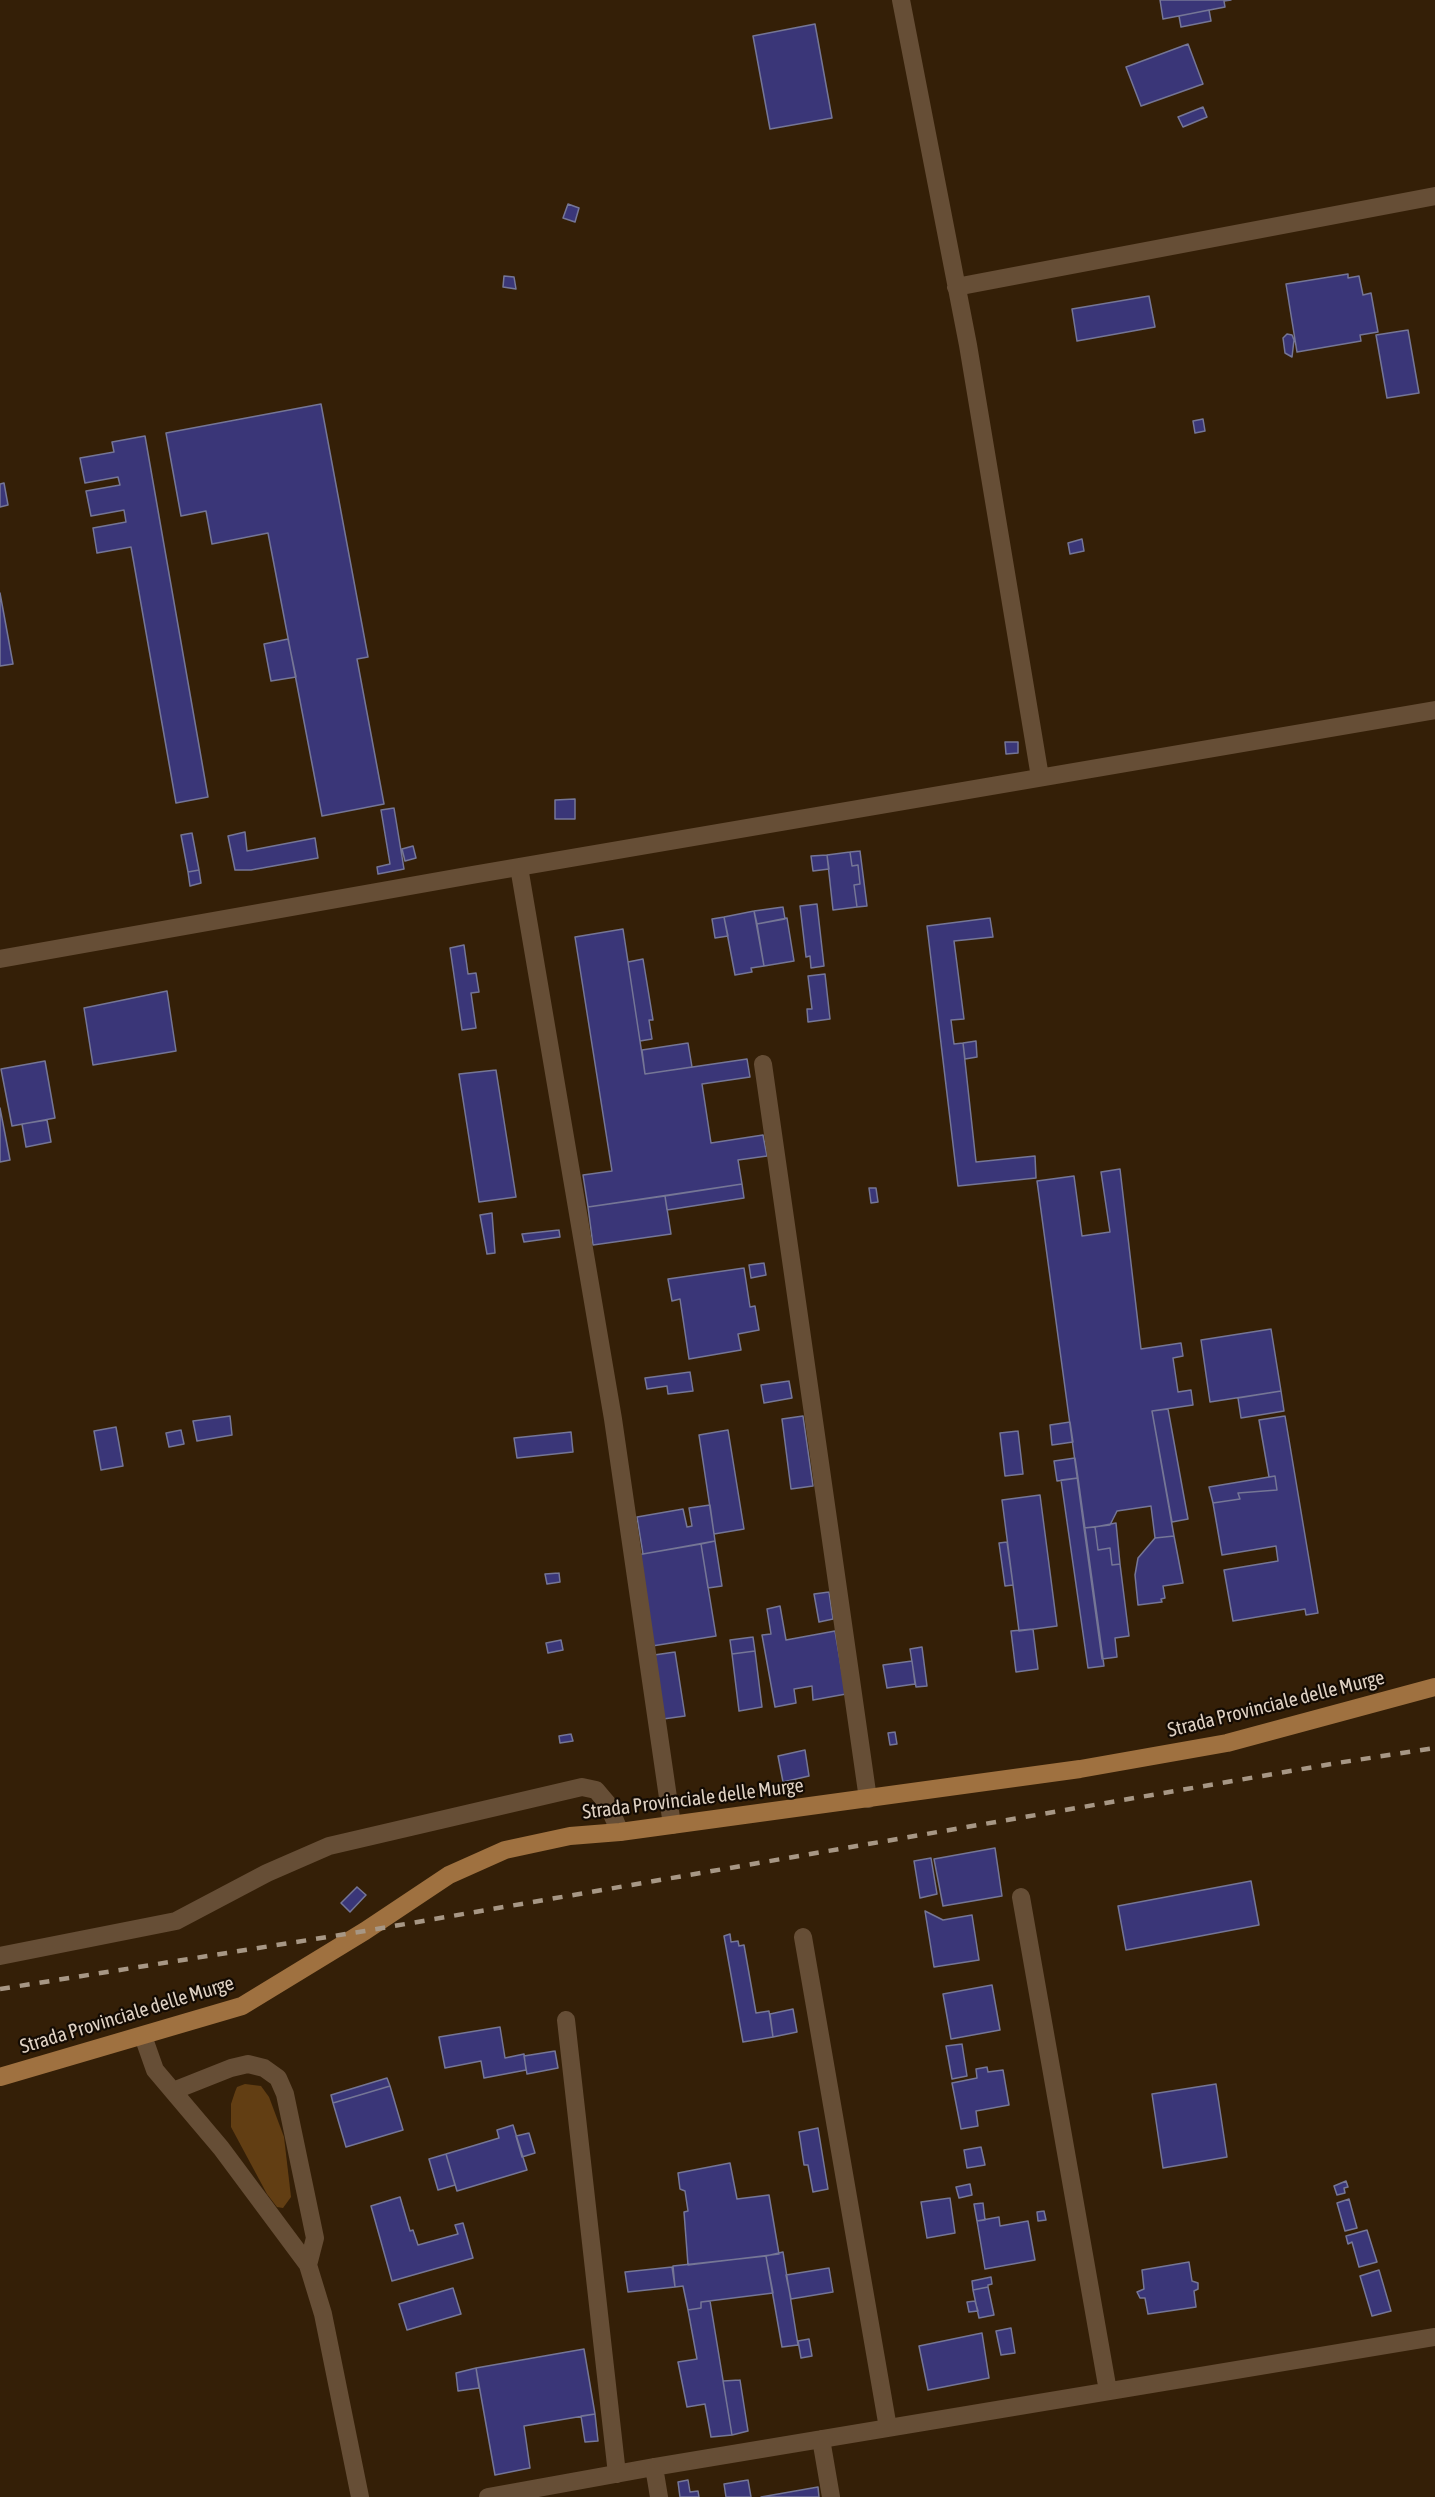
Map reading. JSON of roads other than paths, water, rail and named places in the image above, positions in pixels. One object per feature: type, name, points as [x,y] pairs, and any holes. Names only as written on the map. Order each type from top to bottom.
[{"type":"main road","name":"Strada Provinciale delle Murge","points":[[0,2077],[242,2006],[449,1875],[505,1850],[570,1836],[620,1832],[1080,1769],[1227,1743],[1435,1687]]},
{"type":"street","points":[[901,0],[957,287],[1040,777]]},
{"type":"street","points":[[957,287],[1435,196]]},
{"type":"street","points":[[0,959],[519,867],[1435,710]]},
{"type":"street","points":[[519,867],[613,1419],[672,1825]]},
{"type":"street","points":[[763,1064],[868,1799]]},
{"type":"street","points":[[0,1956],[176,1921],[267,1873],[329,1846],[582,1787],[596,1790],[607,1803],[620,1832]]},
{"type":"street","points":[[1021,1898],[1108,2391]]},
{"type":"street","points":[[803,1937],[888,2428]]},
{"type":"street","points":[[566,2020],[617,2474]]},
{"type":"street","points":[[143,2036],[154,2070],[220,2148],[308,2265],[323,2314],[360,2497]]},
{"type":"street","points":[[173,2091],[231,2068],[248,2064],[264,2068],[278,2078],[285,2094],[315,2238],[308,2265]]},
{"type":"street","points":[[488,2497],[654,2467],[1435,2337]]},
{"type":"street","points":[[821,2439],[831,2497]]},
{"type":"street","points":[[654,2467],[659,2497]]},
{"type":"railway","points":[[0,1989],[365,1931],[1435,1748]]}]
